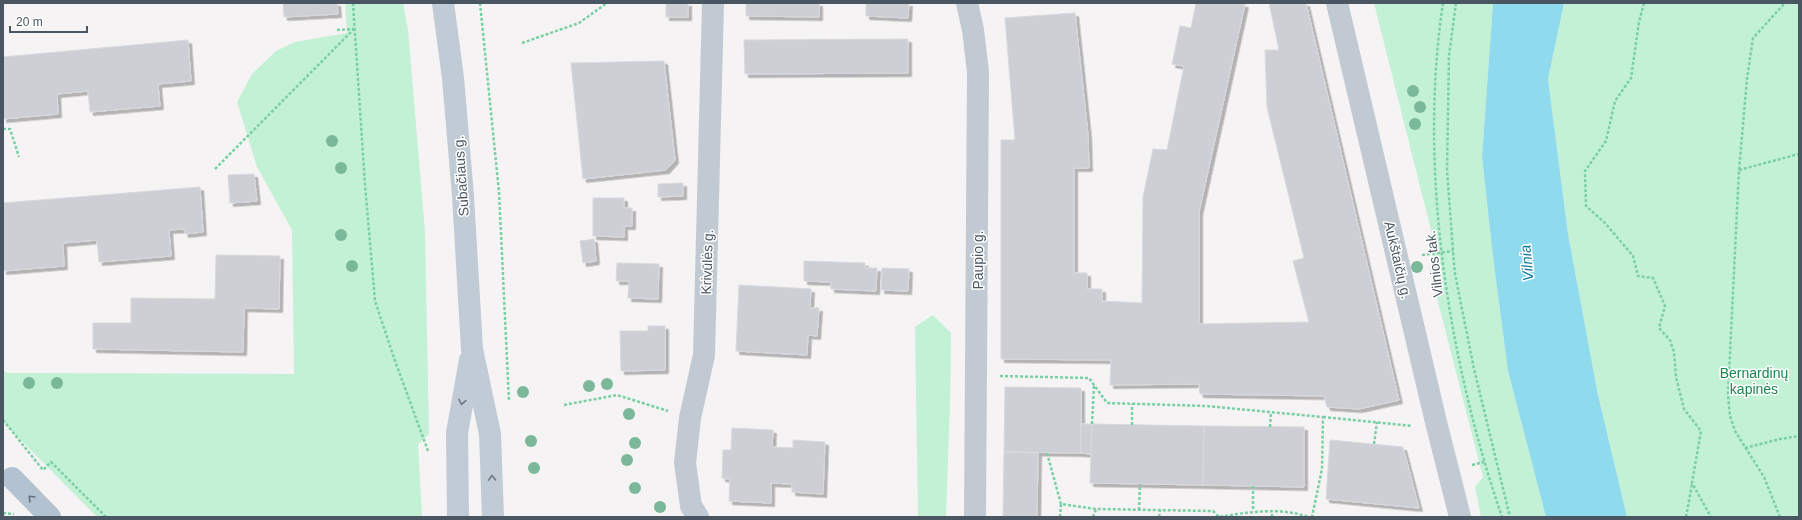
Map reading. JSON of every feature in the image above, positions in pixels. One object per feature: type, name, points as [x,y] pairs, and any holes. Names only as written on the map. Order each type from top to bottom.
[{"type":"main road","name":"Subačiaus g.","points":[[443,3],[456,110],[472,350],[490,434],[494,517]]},
{"type":"main road","name":"Subačiaus g.","points":[[458,517],[457,433],[472,350]]},
{"type":"main road","points":[[12,478],[50,517]]},
{"type":"street","name":"Krivūlės g.","points":[[698,517],[691,506],[685,463],[690,418],[704,355],[713,3]]},
{"type":"street","name":"Paupio g.","points":[[967,3],[973,30],[978,72],[978,375],[976,517]]},
{"type":"street","name":"Aukštaičių g.","points":[[1337,3],[1436,422],[1460,517]]},
{"type":"path","points":[[353,3],[365,185],[375,301],[428,451]]},
{"type":"path","points":[[480,3],[499,192],[510,408]]},
{"type":"path","points":[[522,43],[579,23],[607,3]]},
{"type":"path","name":"Vilnios tak.","points":[[1443,3],[1439,29],[1434,122],[1435,169],[1442,253],[1454,338],[1484,462],[1502,517]]},
{"type":"path","name":"Vilnios tak.","points":[[1456,3],[1448,55],[1447,162],[1455,274],[1474,369],[1510,517]]},
{"type":"path","points":[[1644,3],[1639,22],[1631,78],[1615,100],[1606,141],[1585,171],[1586,206],[1605,223],[1633,256],[1638,276],[1653,278],[1665,306],[1659,328],[1670,340],[1674,352],[1676,378],[1684,409],[1701,431],[1686,517]]},
{"type":"path","points":[[1780,517],[1764,478],[1735,432],[1730,416],[1728,394],[1739,170],[1747,80],[1754,38],[1785,3]]},
{"type":"path","points":[[337,30],[354,29]]},
{"type":"path","points":[[215,169],[354,29]]},
{"type":"path","points":[[3,129],[10,129],[19,157]]},
{"type":"path","points":[[1739,170],[1799,154]]},
{"type":"path","points":[[1398,258],[1453,251]]},
{"type":"path","points":[[978,375],[1089,378],[1107,403],[1206,406],[1416,426],[1436,422]]},
{"type":"path","points":[[1092,424],[1094,385]]},
{"type":"path","points":[[564,405],[617,395],[690,418]]},
{"type":"path","points":[[1132,404],[1132,425]]},
{"type":"path","points":[[1270,427],[1271,412]]},
{"type":"path","points":[[1312,517],[1322,469],[1323,417]]},
{"type":"path","points":[[3,420],[43,470],[51,462],[106,517]]},
{"type":"path","points":[[1374,444],[1377,422]]},
{"type":"path","points":[[1745,448],[1799,436]]},
{"type":"path","points":[[1046,453],[1060,504],[1060,517]]},
{"type":"path","points":[[1139,510],[1140,484]]},
{"type":"path","points":[[1692,484],[1711,517]]},
{"type":"path","points":[[1253,486],[1253,512]]},
{"type":"path","points":[[1060,504],[1096,509],[1213,511],[1219,517],[1253,512],[1299,513],[1308,517]]},
{"type":"path","points":[[1093,517],[1096,509]]},
{"type":"path","points":[[1159,517],[1160,510]]},
{"type":"path","points":[[1272,512],[1272,517]]},
{"type":"green space","points":[[345,3],[403,3],[408,30],[425,232],[429,434],[418,444],[422,517],[97,517],[3,422],[3,370],[7,373],[294,374],[292,230],[257,167],[237,102],[252,74],[276,51],[295,42],[347,33]]},
{"type":"green space","points":[[1374,3],[1493,3],[1482,157],[1508,371],[1546,517],[1481,517],[1475,487],[1483,477],[1430,271],[1434,242]]},
{"type":"green space","name":"Bernardinų kapinės","points":[[1564,3],[1799,3],[1799,517],[1627,517],[1598,395],[1568,234],[1548,79]]},
{"type":"green space","points":[[933,315],[951,333],[946,517],[918,517],[915,327]]},
{"type":"water","name":"Vilnia","points":[[1493,3],[1564,3],[1548,79],[1568,234],[1598,395],[1627,517],[1546,517],[1508,371],[1482,157]]},
{"type":"building","points":[[283,3],[337,3],[338,14],[284,17]]},
{"type":"building","points":[[666,3],[688,3],[688,17],[666,17]]},
{"type":"building","points":[[746,3],[819,3],[819,17],[746,16]]},
{"type":"building","points":[[866,3],[909,3],[908,18],[866,16]]},
{"type":"building","points":[[1196,3],[1245,4],[1199,212],[1199,324],[1309,322],[1293,261],[1304,258],[1267,107],[1265,50],[1279,50],[1269,3],[1306,3],[1399,400],[1359,409],[1327,407],[1324,396],[1200,394],[1199,384],[1110,385],[1111,360],[1001,359],[1001,140],[1015,140],[1005,18],[1075,13],[1088,135],[1089,168],[1074,168],[1074,273],[1087,273],[1087,289],[1102,289],[1102,301],[1142,303],[1143,197],[1153,149],[1167,150],[1184,66],[1172,64],[1180,26],[1191,28]]},
{"type":"building","points":[[908,39],[908,73],[745,74],[744,40]]},
{"type":"building","points":[[188,40],[191,81],[158,84],[160,106],[90,112],[88,91],[57,94],[58,114],[3,119],[3,57]]},
{"type":"building","points":[[664,61],[675,160],[666,170],[583,179],[571,63]]},
{"type":"building","points":[[254,174],[257,201],[230,203],[228,175]]},
{"type":"building","points":[[683,183],[683,196],[658,197],[658,184]]},
{"type":"building","points":[[200,187],[203,232],[185,234],[184,229],[169,230],[171,256],[99,262],[97,240],[63,243],[64,266],[3,271],[3,203]]},
{"type":"building","points":[[593,198],[624,198],[624,208],[632,208],[632,226],[624,226],[624,237],[593,236]]},
{"type":"building","points":[[594,239],[596,261],[583,263],[580,241]]},
{"type":"building","points":[[216,255],[280,256],[279,309],[244,308],[243,352],[93,349],[93,323],[131,323],[131,298],[215,299]]},
{"type":"building","points":[[804,261],[865,263],[865,268],[877,268],[876,291],[831,289],[831,282],[804,281]]},
{"type":"building","points":[[617,263],[659,264],[658,299],[628,298],[629,281],[616,281]]},
{"type":"building","points":[[882,268],[909,269],[908,291],[881,290]]},
{"type":"building","points":[[739,285],[811,289],[810,308],[819,308],[817,336],[808,335],[807,355],[736,351]]},
{"type":"building","points":[[648,326],[665,326],[665,370],[621,371],[620,331],[648,331]]},
{"type":"building","points":[[1005,387],[1081,388],[1081,453],[1004,452]]},
{"type":"building","points":[[1081,424],[1092,424],[1091,454],[1081,453]]},
{"type":"building","points":[[1092,424],[1204,426],[1203,485],[1090,483]]},
{"type":"building","points":[[1204,426],[1304,427],[1304,487],[1203,485]]},
{"type":"building","points":[[732,428],[773,430],[772,447],[793,448],[793,440],[825,442],[823,494],[792,492],[792,484],[771,483],[771,503],[729,501],[730,479],[722,478],[723,450],[731,450]]},
{"type":"building","points":[[1330,440],[1403,447],[1419,508],[1326,499]]},
{"type":"building","points":[[1004,452],[1038,453],[1037,517],[1003,517]]}]
